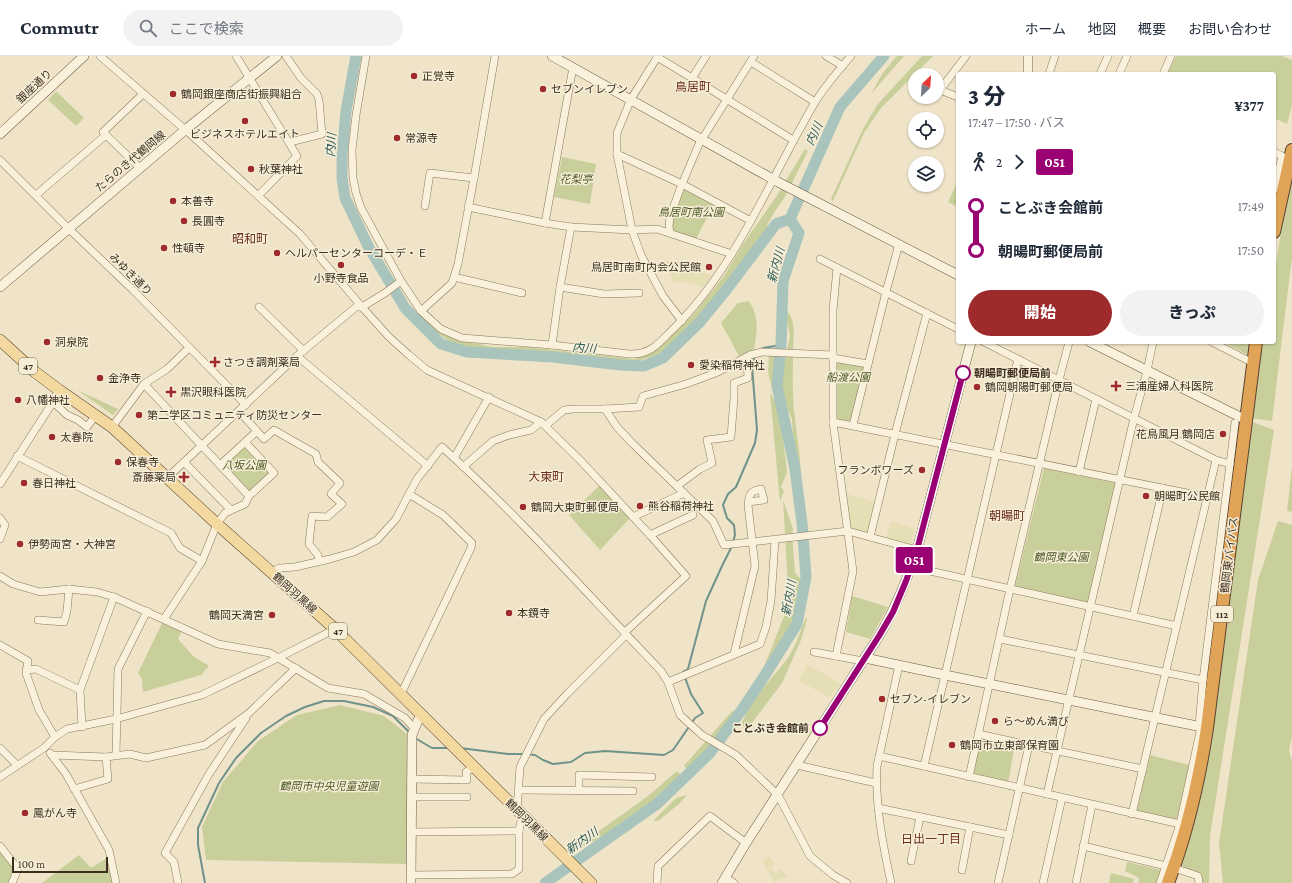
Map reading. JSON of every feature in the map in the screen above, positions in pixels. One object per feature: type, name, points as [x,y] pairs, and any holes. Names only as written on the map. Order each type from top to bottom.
[{"type":"highway","points":[[1276,223],[1292,150]]},
{"type":"highway","name":"鶴岡東バイパス","points":[[1168,883],[1170,867],[1187,826],[1202,762],[1202,727],[1241,422],[1256,344]]},
{"type":"main road","name":"鶴岡羽黒線","points":[[0,340],[35,372],[112,427],[216,524],[335,629],[588,880]]},
{"type":"street","name":"銀座通り","points":[[0,134],[84,56]]},
{"type":"street","points":[[100,56],[185,130],[300,234],[362,307],[389,336],[427,370],[489,397],[543,424],[580,460],[634,517],[686,576],[626,633],[544,719],[520,767],[518,790],[520,812],[519,869],[512,874],[411,879],[412,735],[418,720],[424,716]]},
{"type":"street","points":[[236,56],[290,142],[297,156],[258,196]]},
{"type":"street","name":"たらのき代鶴岡線","points":[[0,287],[185,130],[277,56]]},
{"type":"street","points":[[286,56],[301,78],[317,94],[319,100],[322,134],[290,142]]},
{"type":"street","points":[[366,56],[352,150],[353,178],[356,194],[361,208],[401,281],[421,311],[441,329],[462,338],[552,345],[629,354],[641,354],[654,347],[682,321],[710,286],[732,254],[776,180],[793,140],[815,102],[851,56]]},
{"type":"street","points":[[421,311],[452,283],[458,264],[495,56]]},
{"type":"street","points":[[682,321],[663,296],[641,255],[632,230],[617,154],[617,133],[631,99],[657,56],[793,140]]},
{"type":"street","points":[[692,78],[706,56]]},
{"type":"street","points":[[826,56],[843,66]]},
{"type":"street","points":[[956,96],[940,90],[966,56]]},
{"type":"street","points":[[1028,56],[1028,72]]},
{"type":"street","points":[[1050,72],[1055,56]]},
{"type":"street","points":[[1101,72],[1108,56]]},
{"type":"street","points":[[1120,72],[1127,56]]},
{"type":"street","points":[[1164,72],[1171,56]]},
{"type":"street","points":[[556,57],[776,180],[956,274]]},
{"type":"street","points":[[670,233],[670,217],[682,184],[702,139],[752,59],[815,102]]},
{"type":"street","points":[[544,223],[573,67]]},
{"type":"street","points":[[140,168],[103,132],[143,94]]},
{"type":"street","points":[[36,196],[106,135]]},
{"type":"street","points":[[1276,153],[1282,156],[1276,182]]},
{"type":"street","points":[[617,154],[682,184],[751,221]]},
{"type":"street","name":"みゆき通り","points":[[0,160],[132,289],[246,405]]},
{"type":"street","points":[[425,206],[430,173],[474,178]]},
{"type":"street","points":[[468,207],[544,223],[571,227],[632,230],[657,229],[732,254]]},
{"type":"street","points":[[552,345],[560,287],[571,227]]},
{"type":"street","points":[[853,426],[899,244]]},
{"type":"street","points":[[820,259],[956,328]]},
{"type":"street","points":[[836,656],[853,572],[834,422],[832,310],[837,268]]},
{"type":"street","points":[[454,277],[522,293]]},
{"type":"street","points":[[167,478],[297,356],[356,307],[362,307],[401,281]]},
{"type":"street","points":[[560,287],[604,294],[639,293]]},
{"type":"street","points":[[259,307],[304,351]]},
{"type":"street","points":[[870,537],[927,313]]},
{"type":"street","points":[[734,883],[724,880],[893,612],[912,567],[917,550],[970,344]]},
{"type":"street","points":[[988,344],[1216,460],[1230,464]]},
{"type":"street","points":[[969,777],[1010,589],[1068,344]]},
{"type":"street","points":[[1094,344],[1241,422],[1230,464],[1203,680],[1202,727],[1170,867],[1160,883]]},
{"type":"street","points":[[1047,794],[1153,344]]},
{"type":"street","points":[[1216,344],[1253,363]]},
{"type":"street","points":[[112,427],[144,384],[167,370],[189,348]]},
{"type":"street","points":[[463,467],[493,441],[509,435],[531,430],[564,410],[639,407],[643,396],[686,384],[718,372],[747,356],[762,352],[800,353],[833,357],[868,364]]},
{"type":"street","points":[[297,356],[428,466]]},
{"type":"street","points":[[677,486],[700,469],[712,463],[707,440],[731,437],[734,383],[748,378],[747,356]]},
{"type":"street","points":[[924,766],[1018,360]]},
{"type":"street","points":[[144,384],[249,496]]},
{"type":"street","points":[[0,484],[53,402],[59,390]]},
{"type":"street","points":[[454,458],[489,397]]},
{"type":"street","points":[[1079,472],[1096,399]]},
{"type":"street","points":[[53,402],[67,415],[78,420],[87,427],[96,415]]},
{"type":"street","points":[[605,409],[617,427],[632,444],[713,520],[724,545],[848,531],[917,550]]},
{"type":"street","points":[[239,411],[264,439],[274,430],[316,454],[318,462],[340,483],[331,494],[342,504],[327,517],[312,516],[309,544],[318,555],[319,561]]},
{"type":"street","points":[[834,422],[1207,497]]},
{"type":"street","points":[[220,465],[257,431]]},
{"type":"street","points":[[164,619],[202,561],[216,524],[225,513],[245,504],[249,496],[274,473],[245,442]]},
{"type":"street","points":[[272,572],[280,568],[295,567],[354,552],[377,540],[396,520],[418,479],[442,447],[582,585],[662,671],[668,682],[680,715],[702,735],[736,755],[778,795],[810,856],[833,875],[847,883]]},
{"type":"street","points":[[17,456],[170,533],[180,548],[202,561]]},
{"type":"street","points":[[1132,814],[1216,460]]},
{"type":"street","points":[[184,462],[231,510]]},
{"type":"street","points":[[1133,616],[1163,488]]},
{"type":"street","points":[[634,517],[684,493]]},
{"type":"street","points":[[401,694],[471,548],[472,543],[443,514],[410,494]]},
{"type":"street","points":[[734,654],[755,566],[748,502]]},
{"type":"street","points":[[650,535],[693,514]]},
{"type":"street","points":[[0,518],[6,525],[0,539]]},
{"type":"street","points":[[668,682],[760,644],[766,627],[771,602],[777,540]]},
{"type":"street","points":[[912,567],[1177,626]]},
{"type":"street","points":[[0,576],[13,584],[40,592],[70,589],[97,592],[114,597],[147,611],[218,644],[270,653],[328,688],[364,694],[405,718],[414,728]]},
{"type":"street","points":[[38,620],[64,622],[70,589]]},
{"type":"street","points":[[82,727],[80,690],[114,597]]},
{"type":"street","points":[[116,755],[118,669],[147,611]]},
{"type":"street","points":[[0,777],[44,748],[54,737],[67,729],[116,719],[202,695],[335,629]]},
{"type":"street","points":[[1000,639],[1203,680]]},
{"type":"street","points":[[0,645],[28,661],[26,673],[39,710],[54,737]]},
{"type":"street","points":[[814,652],[899,665],[1202,727]]},
{"type":"street","points":[[891,883],[882,842],[876,783],[879,756],[899,665]]},
{"type":"street","points":[[52,755],[106,757],[130,754],[146,758],[205,745],[249,713],[296,668]]},
{"type":"street","points":[[26,670],[36,669],[80,690]]},
{"type":"street","points":[[178,883],[174,862],[164,853],[209,774],[249,713]]},
{"type":"street","points":[[978,734],[1143,769]]},
{"type":"street","points":[[998,883],[1029,745]]},
{"type":"street","points":[[0,748],[17,765]]},
{"type":"street","points":[[44,748],[52,755],[74,789],[109,850],[116,883]]},
{"type":"street","points":[[879,756],[1180,824]]},
{"type":"street","points":[[74,789],[108,779],[106,757]]},
{"type":"street","points":[[797,765],[876,783]]},
{"type":"street","points":[[411,779],[467,780],[466,772],[474,766]]},
{"type":"street","points":[[579,791],[579,775],[652,777]]},
{"type":"street","points":[[518,790],[633,792]]},
{"type":"street","points":[[411,797],[467,797]]},
{"type":"street","points":[[1042,883],[1062,798]]},
{"type":"street","points":[[1076,883],[1092,805]]},
{"type":"street","points":[[878,808],[1009,835]]},
{"type":"street","points":[[657,883],[658,866],[710,816],[746,844]]},
{"type":"street","points":[[911,861],[920,817]]},
{"type":"street","points":[[962,870],[970,827]]},
{"type":"street","points":[[411,832],[519,831]]},
{"type":"street","points":[[0,846],[18,870],[12,883]]},
{"type":"street","points":[[1083,846],[1170,867],[1198,876],[1199,883]]},
{"type":"shaded area","points":[[666,261],[702,261],[700,272],[712,275],[702,288],[692,283],[673,282]]},
{"type":"shaded area","points":[[847,494],[876,502],[868,535],[850,528]]},
{"type":"shaded area","points":[[891,521],[915,529],[911,545],[886,537]]},
{"type":"shaded area","points":[[807,664],[841,684],[829,698],[799,680]]},
{"type":"shaded area","points":[[770,857],[775,863],[771,867],[776,873],[781,869],[787,877],[784,879],[781,878],[775,883],[762,861]]},
{"type":"green space","points":[[897,56],[904,56],[871,94],[882,74]]},
{"type":"green space","points":[[922,56],[933,56],[921,68],[911,68]]},
{"type":"green space","points":[[1176,56],[1282,56],[1292,60],[1292,105],[1287,124],[1276,119],[1276,72],[1168,72]]},
{"type":"green space","points":[[908,71],[908,81],[881,108],[864,133],[833,201],[831,199],[863,129],[877,105]]},
{"type":"green space","points":[[56,91],[84,118],[76,126],[48,100]]},
{"type":"green space","points":[[805,149],[808,151],[785,197],[767,225],[768,228],[764,236],[756,241],[751,251],[719,293],[684,332],[663,352],[652,357],[623,363],[558,353],[480,350],[457,347],[436,332],[423,319],[400,287],[402,286],[425,318],[461,340],[492,347],[527,347],[634,359],[651,353],[693,315],[724,276],[743,244],[776,197]]},
{"type":"green space","name":"花梨亭","points":[[562,157],[596,164],[590,204],[554,197]]},
{"type":"green space","points":[[1292,170],[1292,257],[1272,421],[1251,418],[1263,344],[1276,344],[1276,264]]},
{"type":"green space","points":[[956,185],[956,206],[948,202]]},
{"type":"green space","name":"鳥居町南公園","points":[[683,187],[714,204],[696,239],[671,231],[671,224]]},
{"type":"green space","points":[[749,301],[755,313],[757,325],[754,351],[739,356],[721,323],[738,303]]},
{"type":"green space","points":[[788,312],[794,327],[793,394],[800,458],[800,482],[794,453],[792,419],[783,399],[780,380],[790,336],[786,318]]},
{"type":"green space","points":[[1227,344],[1250,344],[1248,355]]},
{"type":"green space","points":[[769,354],[775,355],[776,380],[772,387],[768,373]]},
{"type":"green space","name":"船渡公園","points":[[835,360],[864,365],[852,420],[849,423],[840,421],[835,416]]},
{"type":"green space","points":[[77,390],[118,409],[113,415]]},
{"type":"green space","points":[[770,393],[776,402],[783,437],[787,473],[781,487],[784,491],[780,502]]},
{"type":"green space","points":[[1250,421],[1274,430],[1210,836],[1209,883],[1201,883],[1183,867],[1181,861]]},
{"type":"green space","name":"八坂公園","points":[[244,444],[271,473],[249,493],[222,464]]},
{"type":"green space","points":[[1292,466],[1292,512],[1287,511]]},
{"type":"green space","name":"鶴岡東公園","points":[[1044,468],[1116,483],[1089,603],[1015,586]]},
{"type":"green space","points":[[599,486],[630,518],[600,550],[569,515]]},
{"type":"green space","points":[[783,500],[793,529],[792,534],[795,573],[801,579],[796,622],[778,652],[761,674],[789,604]]},
{"type":"green space","points":[[1278,521],[1292,525],[1292,735],[1289,751],[1292,761],[1292,883],[1223,883],[1219,843],[1258,580]]},
{"type":"green space","points":[[852,596],[888,607],[870,639],[846,632]]},
{"type":"green space","points":[[806,617],[807,619],[801,640],[782,683],[746,731],[742,723],[750,706],[789,657]]},
{"type":"green space","points":[[162,623],[182,631],[178,639],[194,657],[209,666],[201,675],[143,692],[142,679],[138,673]]},
{"type":"green space","name":"鶴岡市中央児童遊園","points":[[340,705],[384,716],[407,734],[407,864],[206,860],[202,827],[223,782],[258,741],[297,715]]},
{"type":"green space","points":[[732,711],[736,712],[705,756],[688,771],[684,766]]},
{"type":"green space","points":[[980,737],[1015,744],[1008,783],[972,775]]},
{"type":"green space","points":[[1150,755],[1189,765],[1177,820],[1137,811]]},
{"type":"green space","points":[[677,771],[682,776],[660,798],[643,811],[603,837],[571,851],[648,796]]},
{"type":"green space","points":[[687,795],[680,803],[658,821],[653,821],[676,798]]},
{"type":"green space","points":[[0,850],[14,869],[9,883],[0,883]]},
{"type":"green space","points":[[79,855],[91,868],[107,858],[113,883],[42,883]]},
{"type":"green space","points":[[1127,862],[1161,870],[1156,883],[1138,883],[1139,878],[1125,871]]},
{"type":"green space","points":[[1111,873],[1134,879],[1133,883],[1109,883]]},
{"type":"waterway","name":"内川","points":[[356,56],[346,111],[342,157],[342,178],[345,198],[368,246],[405,308],[441,344],[467,352],[553,357],[620,365],[644,366],[663,358],[700,322],[776,224],[790,219],[840,107],[884,56]]},
{"type":"waterway","name":"新内川","points":[[545,883],[657,804],[710,753],[741,711],[797,624],[806,577],[802,523],[795,469],[777,386],[781,345],[783,281],[799,233],[790,219]]},
{"type":"waterway","points":[[761,350],[763,348],[781,345]]},
{"type":"waterway","points":[[733,542],[735,535],[734,525],[727,518],[723,505],[728,494],[736,487],[755,443],[757,430],[752,366],[755,356]]},
{"type":"waterway","points":[[460,748],[508,754],[535,755],[553,764],[571,762],[585,753],[605,751],[664,755],[673,750],[695,718],[703,713],[691,694],[683,672],[688,669],[706,601],[732,546]]},
{"type":"waterway","points":[[205,883],[198,845],[198,828],[219,783],[236,758],[261,733],[286,716],[305,707],[324,701],[344,701],[373,707],[393,716],[410,733]]},
{"type":"waterway","points":[[415,738],[432,748],[450,748]]},
{"type":"bus line","name":"051","points":[[820,728],[893,612],[912,567],[963,373]]},
{"type":"place","name":"正覚寺","points":[[414,76]]},
{"type":"place","name":"セブンイレブン","points":[[543,89]]},
{"type":"place","name":"鶴岡銀座商店街振興組合","points":[[173,94]]},
{"type":"place","name":"ビジネスホテルエイト","points":[[245,121]]},
{"type":"place","name":"常源寺","points":[[397,138]]},
{"type":"place","name":"秋葉神社","points":[[251,169]]},
{"type":"place","name":"本善寺","points":[[173,201]]},
{"type":"place","name":"長圓寺","points":[[184,221]]},
{"type":"place","name":"性頓寺","points":[[164,248]]},
{"type":"place","name":"ヘルパーセンターコーデ・Ｅ","points":[[277,253]]},
{"type":"place","name":"小野寺食品","points":[[341,265]]},
{"type":"place","name":"鳥居町南町内会公民館","points":[[709,267]]},
{"type":"place","name":"洞泉院","points":[[47,342]]},
{"type":"place","name":"さつき調剤薬局","points":[[215,362]]},
{"type":"place","name":"愛染稲荷神社","points":[[691,365]]},
{"type":"place","name":"朝暘町郵便局前","points":[[963,373]]},
{"type":"place","name":"金浄寺","points":[[100,378]]},
{"type":"place","name":"三浦産婦人科医院","points":[[1116,386]]},
{"type":"place","name":"鶴岡朝陽町郵便局","points":[[977,387]]},
{"type":"place","name":"黒沢眼科医院","points":[[171,392]]},
{"type":"place","name":"八幡神社","points":[[18,400]]},
{"type":"place","name":"第二学区コミュニティ防災センター","points":[[139,415]]},
{"type":"place","name":"花鳥風月 鶴岡店","points":[[1223,434]]},
{"type":"place","name":"太春院","points":[[52,437]]},
{"type":"place","name":"保春寺","points":[[118,462]]},
{"type":"place","name":"フランボワーズ","points":[[922,470]]},
{"type":"place","name":"斎藤薬局","points":[[184,477]]},
{"type":"place","name":"春日神社","points":[[24,483]]},
{"type":"place","name":"朝暘町公民館","points":[[1146,496]]},
{"type":"place","name":"熊谷稲荷神社","points":[[640,506]]},
{"type":"place","name":"鶴岡大東町郵便局","points":[[523,507]]},
{"type":"place","name":"伊勢両宮・大神宮","points":[[20,544]]},
{"type":"place","name":"本鏡寺","points":[[509,613]]},
{"type":"place","name":"鶴岡天満宮","points":[[272,615]]},
{"type":"place","name":"セブン-イレブン","points":[[882,699]]},
{"type":"place","name":"ら～めん満び","points":[[995,721]]},
{"type":"place","name":"ことぶき会館前","points":[[820,728]]},
{"type":"place","name":"鶴岡市立東部保育園","points":[[952,745]]},
{"type":"place","name":"鳳がん寺","points":[[25,813]]},
{"type":"district","name":"鳥居町","points":[[693,87]]},
{"type":"district","name":"昭和町","points":[[250,239]]},
{"type":"district","name":"大東町","points":[[546,477]]},
{"type":"district","name":"朝暘町","points":[[1007,516]]},
{"type":"district","name":"日出一丁目","points":[[931,839]]}]
